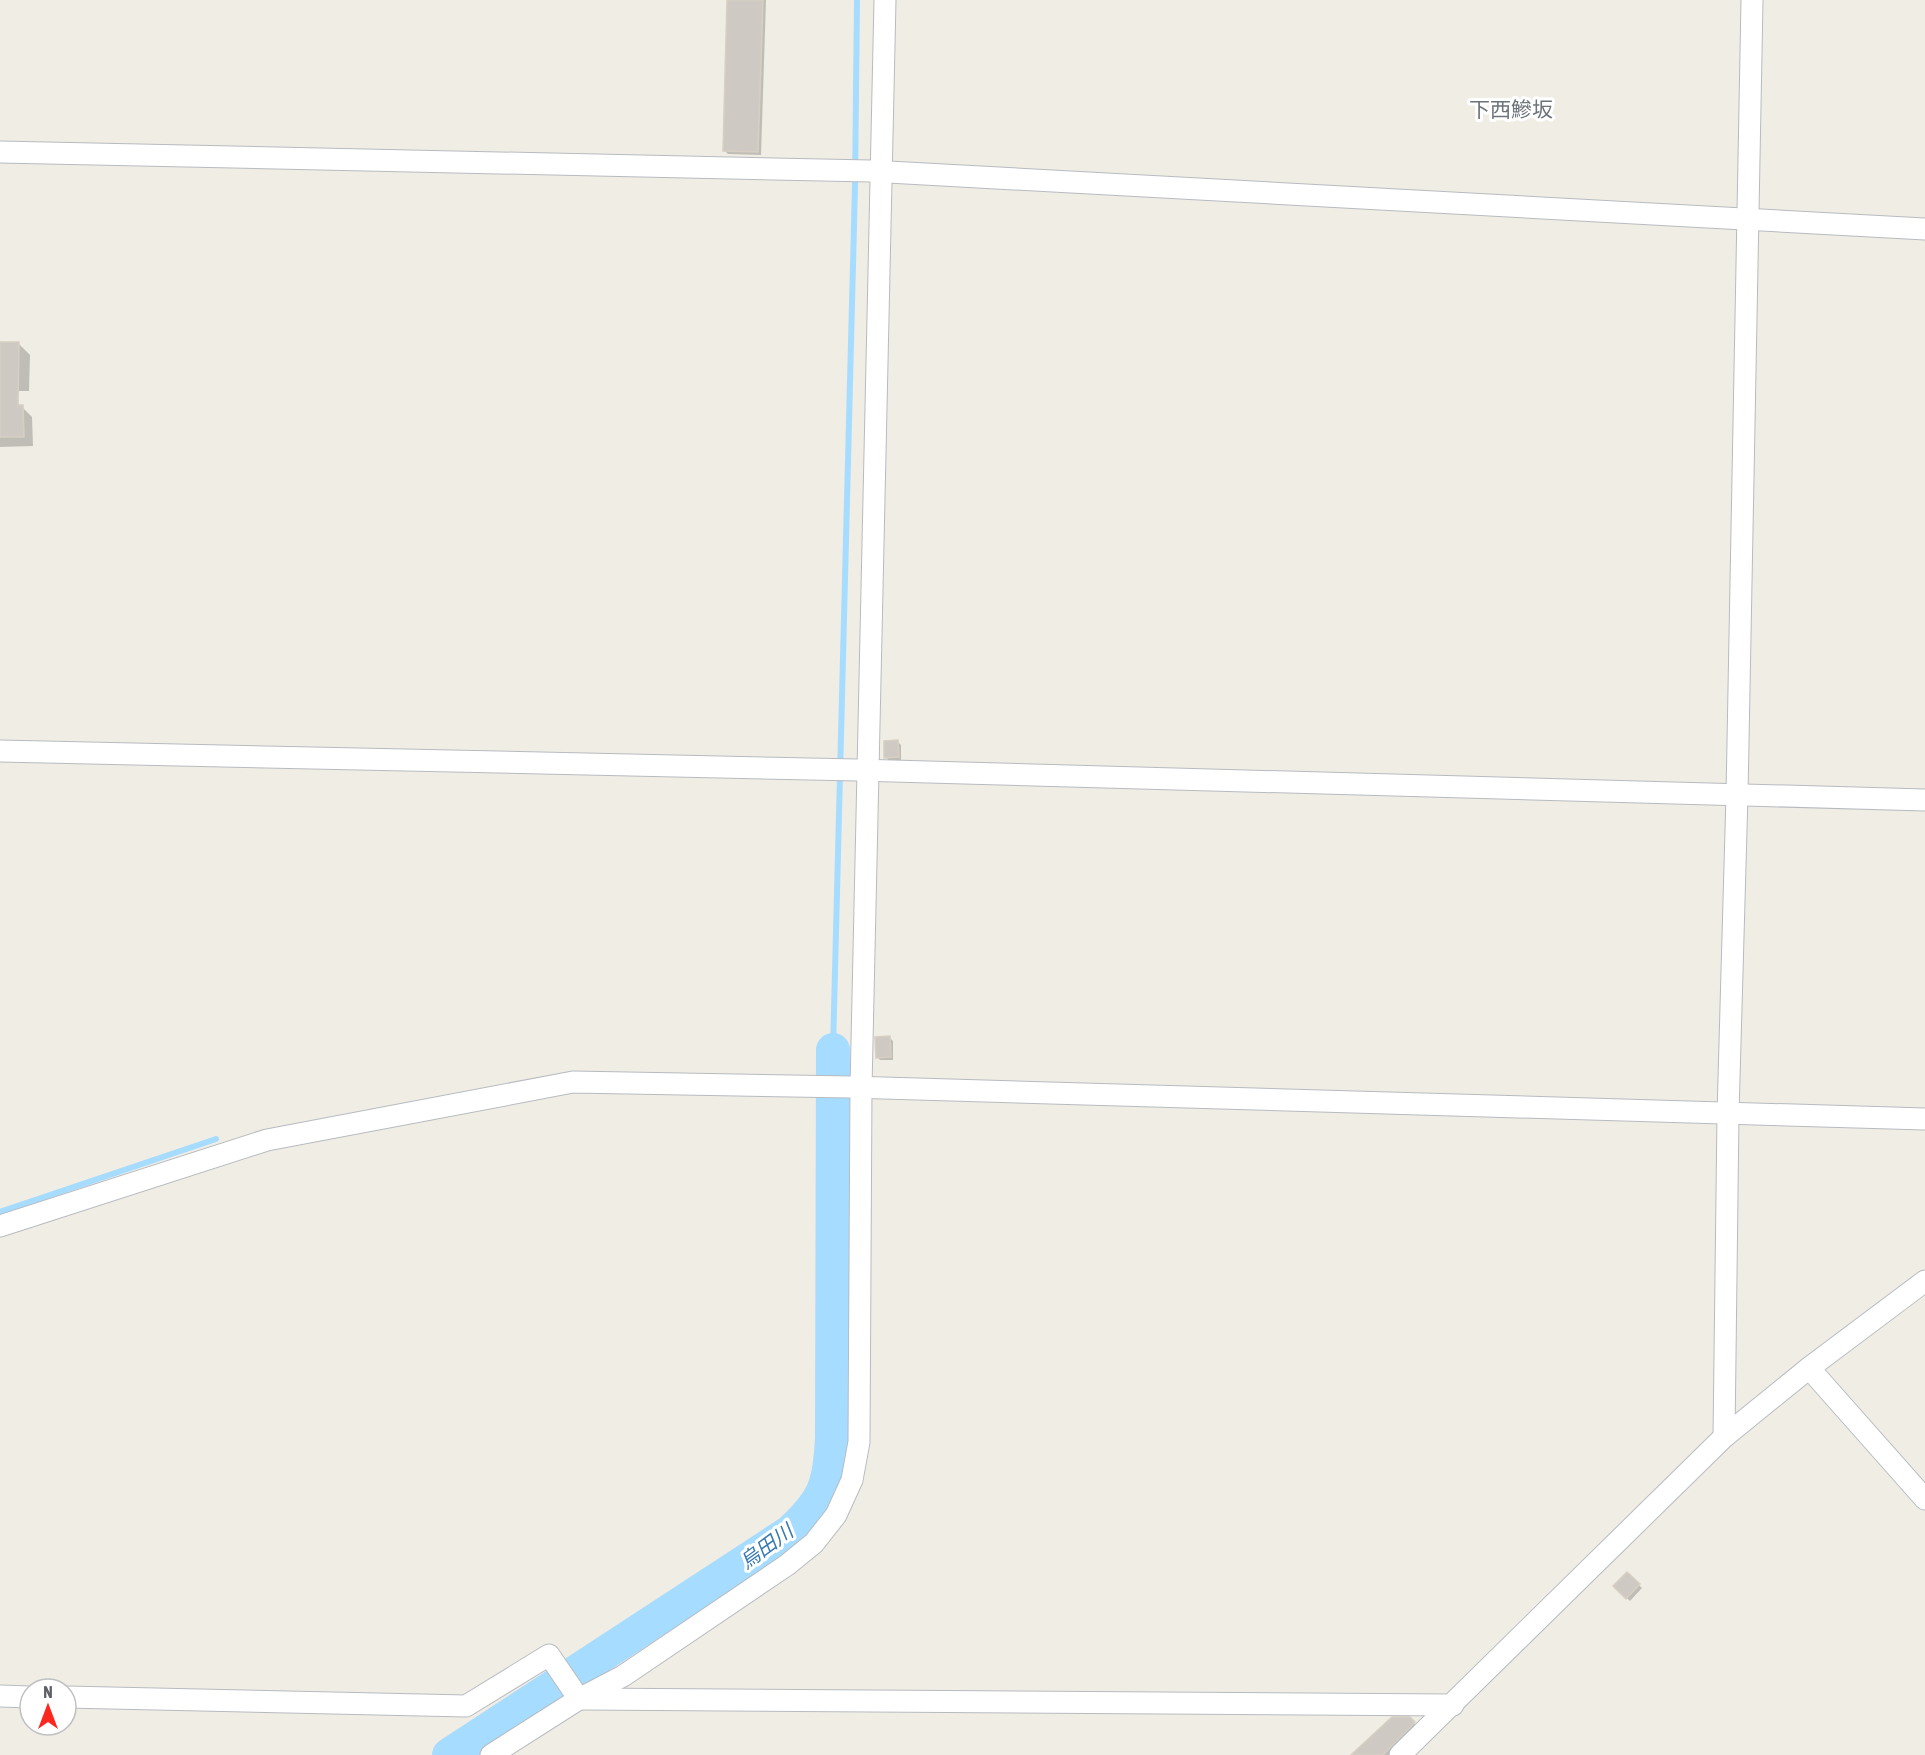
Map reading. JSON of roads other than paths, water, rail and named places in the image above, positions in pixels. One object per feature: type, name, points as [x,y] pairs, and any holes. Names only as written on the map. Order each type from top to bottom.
[{"type":"street","points":[[491,1755],[577,1695],[622,1676],[787,1565],[814,1543],[836,1515],[852,1480],[859,1442],[856,1087],[875,171],[885,0]]},
{"type":"street","points":[[1724,1437],[1728,1114],[1737,795],[1752,0]]},
{"type":"street","points":[[0,152],[875,171],[1925,229]]},
{"type":"street","points":[[0,751],[826,769],[1925,800]]},
{"type":"street","points":[[0,1226],[267,1140],[573,1082],[856,1087],[1925,1119]]},
{"type":"street","points":[[1400,1755],[1724,1437],[1809,1368],[1925,1281]]},
{"type":"street","points":[[1809,1368],[1925,1499]]},
{"type":"street","points":[[78,1697],[466,1706],[549,1654],[577,1695]]},
{"type":"street","points":[[577,1695],[1453,1705]]},
{"type":"street","points":[[0,1696],[18,1697]]},
{"type":"waterway","points":[[833,1050],[855,186],[857,0]]},
{"type":"waterway","name":"烏田川","points":[[449,1755],[790,1532],[818,1500],[830,1467],[832,1437],[833,1050]]},
{"type":"waterway","points":[[0,1212],[216,1139]]},
{"type":"district","name":"下西鰺坂","points":[[1511,109]]}]
